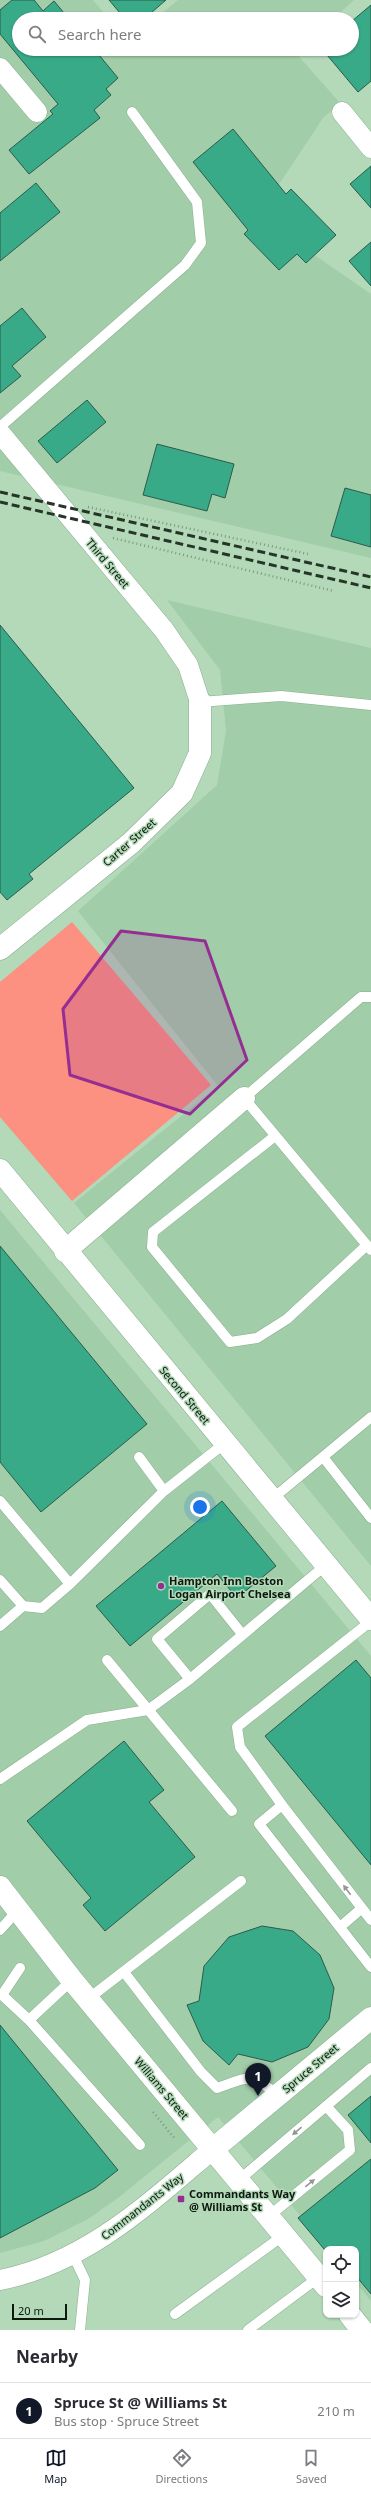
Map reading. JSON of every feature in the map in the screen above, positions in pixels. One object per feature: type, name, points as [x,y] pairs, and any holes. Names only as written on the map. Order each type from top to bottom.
[{"type":"main road","name":"Carter Street","points":[[2,944],[130,843],[182,793],[200,753],[200,702]]},
{"type":"main road","points":[[65,1251],[244,1098]]},
{"type":"main road","name":"Second Street","points":[[0,1170],[65,1251],[327,1564],[371,1620]]},
{"type":"main road","name":"Williams Street","points":[[0,1887],[72,1980],[269,2216],[322,2282]]},
{"type":"main road","name":"Spruce Street","points":[[213,2149],[371,2018]]},
{"type":"main road","points":[[352,2318],[362,2330]]},
{"type":"street","points":[[0,68],[37,112]]},
{"type":"street","points":[[342,112],[371,148]]},
{"type":"street","name":"Third Street","points":[[0,433],[164,630],[188,665],[200,702]]},
{"type":"street","name":"Commandants Way","points":[[0,2280],[35,2272],[73,2255],[111,2233],[130,2219],[213,2149]]},
{"type":"lane","points":[[0,427],[185,265],[201,243],[198,202],[132,112]]},
{"type":"lane","points":[[200,702],[281,696],[371,705]]},
{"type":"lane","points":[[275,1136],[153,1232],[152,1247],[230,1342],[257,1338],[286,1319],[369,1248],[244,1098],[362,997],[371,997]]},
{"type":"lane","points":[[272,1499],[371,1417]]},
{"type":"lane","points":[[0,1580],[23,1606],[42,1608],[70,1584],[164,1491],[225,1443]]},
{"type":"lane","points":[[139,1457],[164,1491]]},
{"type":"lane","points":[[323,1457],[371,1518]]},
{"type":"lane","points":[[0,1501],[70,1584]]},
{"type":"lane","points":[[0,1779],[87,1720],[148,1710],[190,1679],[327,1564]]},
{"type":"lane","points":[[190,1679],[157,1639],[210,1594],[242,1634]]},
{"type":"lane","points":[[0,1626],[23,1606]]},
{"type":"lane","points":[[371,1620],[237,1727],[240,1746],[282,1805],[371,1920]]},
{"type":"lane","points":[[107,1660],[232,1811]]},
{"type":"lane","points":[[282,1805],[259,1824],[371,1967]]},
{"type":"lane","points":[[88,1999],[241,1881]]},
{"type":"lane","points":[[340,1927],[361,1909]]},
{"type":"lane","points":[[0,1930],[18,1910]]},
{"type":"lane","points":[[20,1968],[2,1995],[29,2020],[140,2145]]},
{"type":"lane","points":[[124,1972],[201,2072],[217,2088],[243,2077],[262,2082],[278,2095]]},
{"type":"lane","points":[[29,2020],[72,1980]]},
{"type":"lane","points":[[239,2180],[371,2068]]},
{"type":"lane","points":[[269,2216],[350,2150],[348,2130],[326,2106]]},
{"type":"lane","points":[[175,2314],[284,2235]]},
{"type":"lane","points":[[73,2255],[85,2280],[80,2330]]},
{"type":"lane","points":[[248,2330],[322,2282]]},
{"type":"path","points":[[86,507],[308,554]]},
{"type":"path","points":[[80,530],[334,591]]},
{"type":"highlighted area","points":[[121,931],[205,941],[247,1060],[190,1114],[70,1075],[63,1009]]},
{"type":"shaded area","points":[[0,0],[93,0],[103,12],[12,12],[12,56],[299,56],[340,103],[323,118],[258,216],[371,294],[371,558],[0,471]]},
{"type":"shaded area","points":[[178,0],[354,0],[341,12],[163,12]]},
{"type":"shaded area","points":[[167,600],[371,648],[371,1566],[74,1203],[218,1086],[78,911],[217,785],[226,731],[220,670]]},
{"type":"shaded area","points":[[72,922],[211,1085],[72,1201],[0,1117],[0,982]]},
{"type":"shaded area","points":[[0,1210],[371,1656],[371,2301],[359,2287],[359,2246],[326,2246],[218,2117],[118,2198],[88,2219],[44,2241],[0,2253]]},
{"type":"building","points":[[12,0],[34,0],[43,11],[54,1],[63,12],[12,12],[12,48],[0,34],[0,10]]},
{"type":"building","points":[[109,0],[166,0],[152,12],[119,12]]},
{"type":"building","points":[[371,5],[371,81],[358,92],[328,56],[359,56],[359,15]]},
{"type":"building","points":[[18,56],[100,56],[118,78],[106,89],[111,95],[94,110],[100,118],[29,174],[9,150],[53,114],[50,111],[58,104]]},
{"type":"building","points":[[233,129],[286,194],[291,189],[336,235],[306,263],[297,254],[279,270],[244,234],[248,230],[193,162]]},
{"type":"building","points":[[371,166],[371,208],[350,184]]},
{"type":"building","points":[[36,183],[60,212],[0,261],[0,213]]},
{"type":"building","points":[[371,242],[371,286],[349,261]]},
{"type":"building","points":[[22,308],[46,337],[12,366],[21,376],[0,393],[0,326]]},
{"type":"building","points":[[87,400],[106,422],[57,463],[38,441]]},
{"type":"building","points":[[157,444],[234,464],[225,498],[212,494],[207,511],[143,495]]},
{"type":"building","points":[[345,488],[371,495],[371,547],[331,536]]},
{"type":"building","points":[[0,625],[134,788],[29,874],[33,879],[7,900],[0,892]]},
{"type":"building","points":[[0,1246],[147,1424],[41,1512],[0,1462]]},
{"type":"building","name":"Hampton Inn Boston Logan Airport Chelsea","points":[[222,1501],[276,1566],[237,1598],[217,1574],[130,1646],[96,1606]]},
{"type":"building","points":[[356,1660],[371,1678],[371,1865],[265,1736]]},
{"type":"building","points":[[124,1741],[164,1790],[149,1802],[195,1857],[105,1931],[83,1905],[91,1898],[27,1821]]},
{"type":"building","points":[[262,1926],[293,1931],[320,1955],[334,1988],[329,2019],[308,2047],[272,2062],[238,2054],[229,2065],[203,2041],[187,2005],[199,2001],[204,1966],[229,1937]]},
{"type":"building","points":[[0,2025],[118,2170],[95,2188],[0,2238]]},
{"type":"building","points":[[371,2096],[371,2143],[348,2115]]},
{"type":"building","points":[[371,2159],[371,2294],[359,2280],[359,2246],[323,2246],[323,2248],[298,2218]]},
{"type":"railway","points":[[0,492],[371,577]]},
{"type":"railway","points":[[0,502],[371,588]]},
{"type":"place","name":"Hampton Inn Boston Logan Airport Chelsea","points":[[161,1586]]},
{"type":"place","name":"Spruce St @ Williams St","points":[[258,2096]]},
{"type":"place","name":"Commandants Way @ Williams St","points":[[181,2199]]}]
